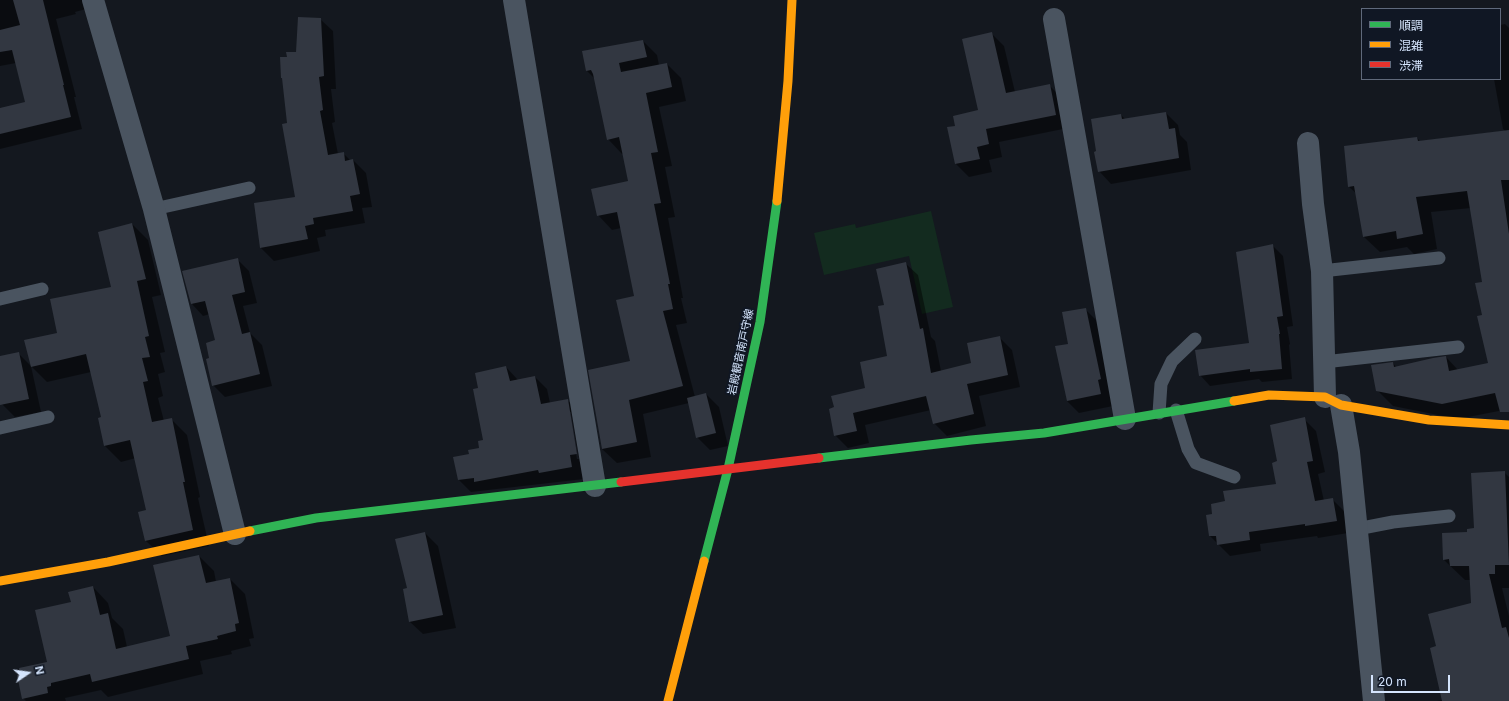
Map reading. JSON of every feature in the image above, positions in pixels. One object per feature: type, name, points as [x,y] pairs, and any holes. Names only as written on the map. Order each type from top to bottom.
[{"type":"street","points":[[93,0],[154,209],[235,534]]},
{"type":"street","points":[[514,0],[595,486]]},
{"type":"street","name":"岩殿観音南戸守線","points":[[668,701],[728,468],[760,322],[775,221],[788,81],[792,0]]},
{"type":"street","points":[[1054,20],[1125,419]]},
{"type":"street","points":[[1308,143],[1313,204],[1322,271],[1324,362],[1333,401],[1348,452],[1374,701]]},
{"type":"street","points":[[0,581],[108,562],[316,518],[460,500],[595,486],[728,468],[1044,433],[1269,395],[1333,401],[1428,420],[1509,425]]},
{"type":"lane","points":[[154,209],[249,188]]},
{"type":"lane","points":[[1322,271],[1439,258]]},
{"type":"lane","points":[[0,299],[42,289]]},
{"type":"lane","points":[[1159,413],[1161,384],[1172,361],[1195,339]]},
{"type":"lane","points":[[1324,362],[1458,347]]},
{"type":"lane","points":[[1176,410],[1188,450],[1196,463],[1234,477]]},
{"type":"lane","points":[[0,428],[48,417]]},
{"type":"lane","points":[[1357,529],[1393,522],[1449,516]]},
{"type":"green space","points":[[931,211],[953,307],[922,314],[909,256],[824,275],[814,233],[855,224],[856,228]]},
{"type":"building","points":[[13,0],[43,0],[71,117],[0,134],[0,108],[25,102],[12,50],[0,52],[0,30],[20,25]]},
{"type":"building","points":[[298,17],[321,18],[324,76],[319,77],[323,110],[320,111],[328,155],[344,152],[345,161],[353,159],[360,194],[350,196],[353,211],[313,218],[314,224],[305,226],[308,239],[260,248],[254,203],[295,197],[282,124],[287,123],[281,78],[280,57],[287,57],[286,52],[296,52]]},
{"type":"building","points":[[992,32],[1006,93],[1050,84],[1056,115],[986,129],[989,144],[977,147],[980,159],[955,164],[947,127],[955,126],[953,116],[978,110],[962,39]]},
{"type":"building","points":[[643,40],[647,57],[619,63],[621,72],[667,63],[672,87],[646,93],[658,152],[651,153],[661,203],[654,204],[670,284],[668,284],[673,309],[663,311],[683,386],[629,400],[637,442],[602,449],[588,370],[630,361],[616,300],[634,296],[617,212],[597,216],[591,189],[628,181],[619,137],[607,140],[593,74],[591,70],[586,71],[582,51]]},
{"type":"building","points":[[1166,112],[1169,129],[1175,128],[1179,158],[1098,172],[1094,152],[1096,151],[1091,119],[1121,114],[1122,119]]},
{"type":"building","points":[[1509,130],[1509,180],[1501,180],[1509,234],[1509,412],[1500,412],[1495,393],[1442,404],[1376,391],[1371,365],[1393,362],[1394,367],[1446,356],[1449,371],[1488,363],[1477,316],[1482,315],[1475,283],[1482,282],[1467,191],[1416,197],[1423,234],[1397,239],[1396,231],[1363,237],[1354,186],[1348,187],[1344,146],[1417,137],[1418,141]]},
{"type":"building","points":[[132,223],[146,279],[137,281],[149,336],[145,337],[150,357],[142,358],[148,381],[143,382],[152,422],[172,418],[193,530],[145,541],[138,512],[146,510],[130,440],[104,446],[98,418],[101,417],[86,354],[31,367],[24,340],[57,333],[50,299],[111,287],[98,232]]},
{"type":"building","points":[[1273,244],[1283,316],[1277,317],[1280,334],[1282,369],[1250,372],[1250,369],[1199,376],[1195,350],[1249,343],[1236,252]]},
{"type":"building","points":[[238,258],[245,292],[232,295],[242,334],[250,332],[260,374],[212,386],[206,359],[209,358],[206,343],[215,340],[205,301],[191,304],[182,271]]},
{"type":"building","points":[[906,262],[920,329],[923,328],[931,373],[971,363],[967,343],[1000,336],[1008,375],[967,384],[974,414],[933,424],[926,396],[853,413],[857,431],[834,436],[829,409],[834,407],[831,396],[865,388],[860,362],[887,356],[878,306],[884,305],[876,269]]},
{"type":"building","points":[[1086,308],[1101,379],[1098,380],[1101,394],[1067,401],[1055,346],[1068,344],[1062,312]]},
{"type":"building","points":[[19,352],[29,399],[0,405],[0,356]]},
{"type":"building","points":[[506,366],[510,381],[535,376],[541,404],[568,399],[577,454],[570,455],[572,467],[539,473],[538,470],[474,482],[474,478],[458,480],[453,457],[469,454],[468,450],[479,448],[478,441],[483,440],[473,389],[478,388],[475,373]]},
{"type":"building","points":[[706,393],[716,433],[696,438],[687,398]]},
{"type":"building","points":[[1305,417],[1313,461],[1307,462],[1315,501],[1333,498],[1337,521],[1249,532],[1250,540],[1217,545],[1216,536],[1209,536],[1206,515],[1212,514],[1211,504],[1225,501],[1223,491],[1276,484],[1272,463],[1277,461],[1270,425]]},
{"type":"building","points":[[1505,471],[1509,565],[1495,565],[1495,574],[1489,574],[1502,628],[1506,627],[1509,638],[1509,701],[1442,701],[1430,648],[1436,646],[1428,614],[1471,603],[1469,566],[1450,566],[1449,559],[1443,560],[1442,533],[1467,532],[1467,529],[1474,528],[1471,473]]},
{"type":"building","points":[[425,532],[443,615],[409,622],[403,589],[407,588],[395,539]]},
{"type":"building","points":[[199,555],[206,583],[230,578],[239,623],[235,624],[236,631],[217,636],[218,639],[186,646],[189,659],[92,682],[90,674],[51,683],[51,686],[47,687],[48,693],[22,699],[17,675],[21,674],[19,668],[47,662],[35,610],[71,602],[68,592],[93,586],[100,615],[108,613],[116,649],[170,636],[153,565]]},
{"type":"traffic: fast","points":[[704,561],[728,469],[760,322],[777,201]]},
{"type":"traffic: fast","points":[[819,458],[1044,433],[1234,401]]},
{"type":"traffic: fast","points":[[250,531],[316,518],[621,482]]},
{"type":"traffic: slow","points":[[777,201],[788,81],[792,0]]},
{"type":"traffic: slow","points":[[1234,401],[1269,395],[1325,397],[1341,405],[1429,420],[1509,425]]},
{"type":"traffic: slow","points":[[0,581],[108,562],[250,531]]},
{"type":"traffic: slow","points":[[668,701],[704,561]]},
{"type":"traffic: jam","points":[[621,482],[819,458]]}]
